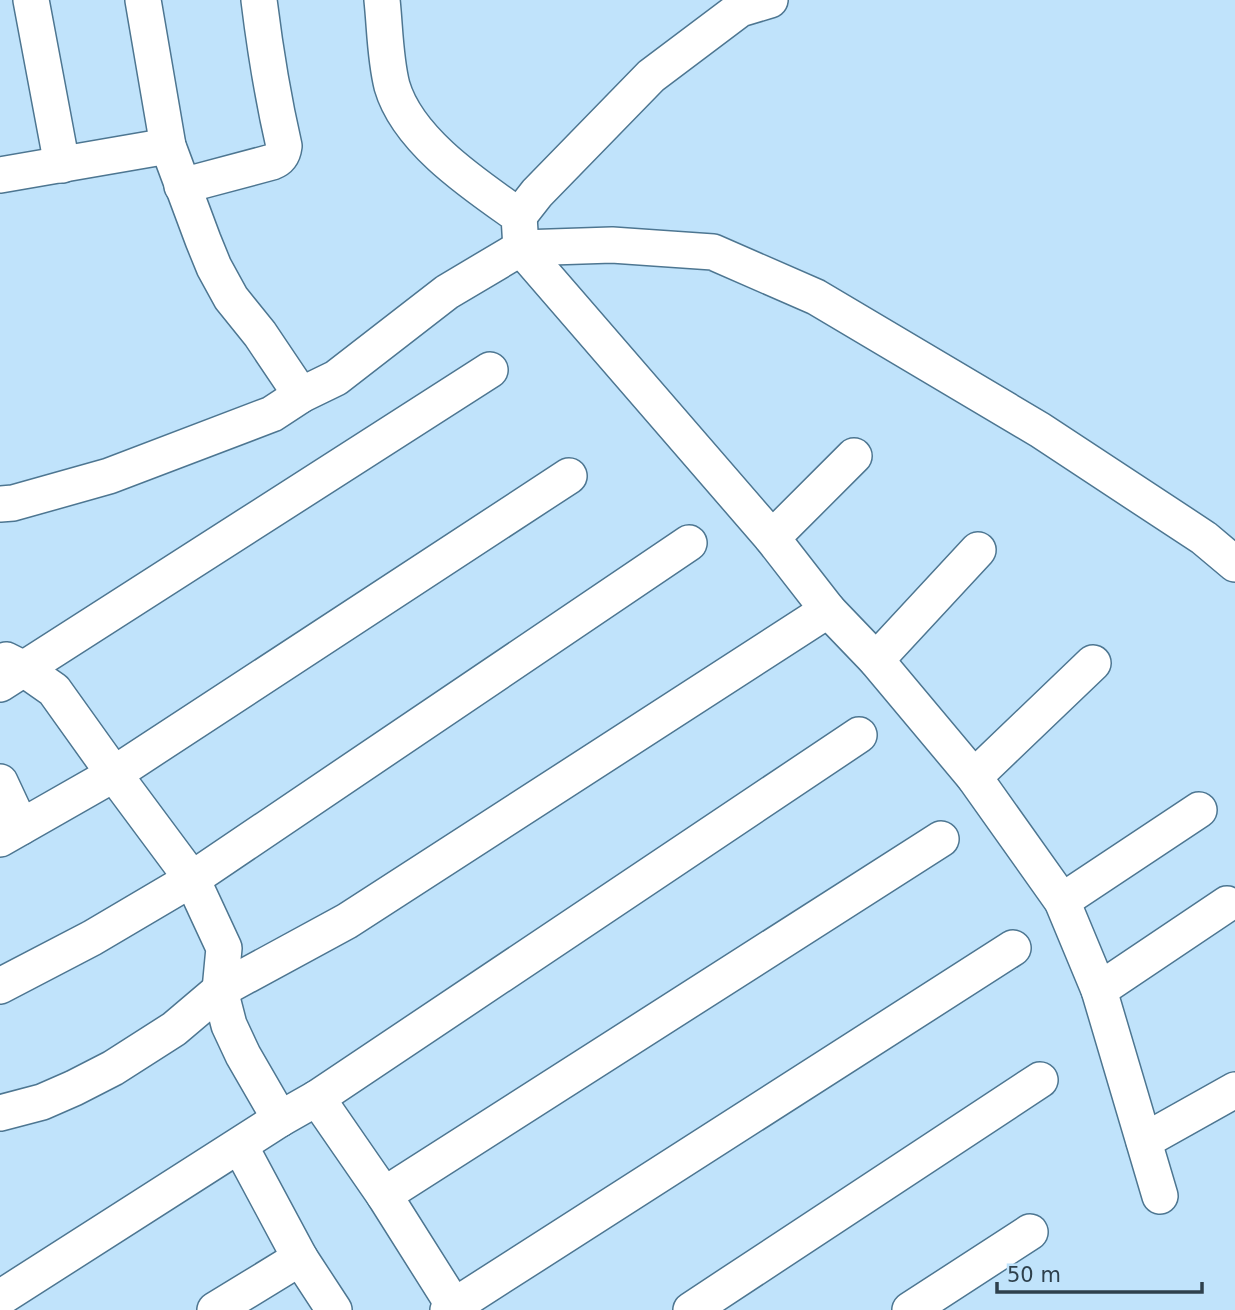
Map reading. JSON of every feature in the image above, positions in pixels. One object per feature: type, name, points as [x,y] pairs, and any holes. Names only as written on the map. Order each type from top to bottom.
[{"type":"street","points":[[31,0],[62,165]]},
{"type":"street","points":[[143,0],[168,146],[206,249],[231,298],[260,334],[301,396]]},
{"type":"street","points":[[182,186],[272,162],[277,160],[283,151],[259,0]]},
{"type":"street","points":[[382,0],[392,87],[410,122],[448,163],[476,186],[520,232],[828,610],[876,660],[974,777],[1062,901],[1099,990],[1160,1196]]},
{"type":"street","points":[[0,504],[13,503],[109,475],[272,414],[336,378],[520,232],[537,193],[651,76],[747,3]]},
{"type":"street","points":[[0,175],[168,146]]},
{"type":"street","points":[[520,232],[612,245],[713,251],[816,297],[1040,430],[1204,538],[1235,564]]},
{"type":"street","points":[[8,670],[490,370]]},
{"type":"street","points":[[772,538],[854,456]]},
{"type":"street","points":[[0,782],[11,833],[114,774],[569,476]]},
{"type":"street","points":[[0,986],[93,938],[192,879],[689,543]]},
{"type":"street","points":[[876,660],[978,550]]},
{"type":"street","points":[[0,1113],[52,1097],[113,1068],[174,1029],[220,990],[347,921],[828,610]]},
{"type":"street","points":[[974,777],[1093,663]]},
{"type":"street","points":[[8,670],[54,690],[192,879],[223,948],[220,990],[229,1025],[280,1119]]},
{"type":"street","points":[[0,1298],[317,1098],[859,735]]},
{"type":"street","points":[[1062,901],[1199,810]]},
{"type":"street","points":[[384,1195],[941,839]]},
{"type":"street","points":[[1099,990],[1227,904]]},
{"type":"street","points":[[317,1098],[384,1195],[451,1308],[1013,948]]},
{"type":"street","points":[[691,1310],[1040,1080]]},
{"type":"street","points":[[1144,1141],[1235,1090]]},
{"type":"street","points":[[240,1146],[300,1258],[334,1310]]},
{"type":"street","points":[[910,1310],[1030,1232]]},
{"type":"street","points":[[215,1310],[300,1258]]}]
